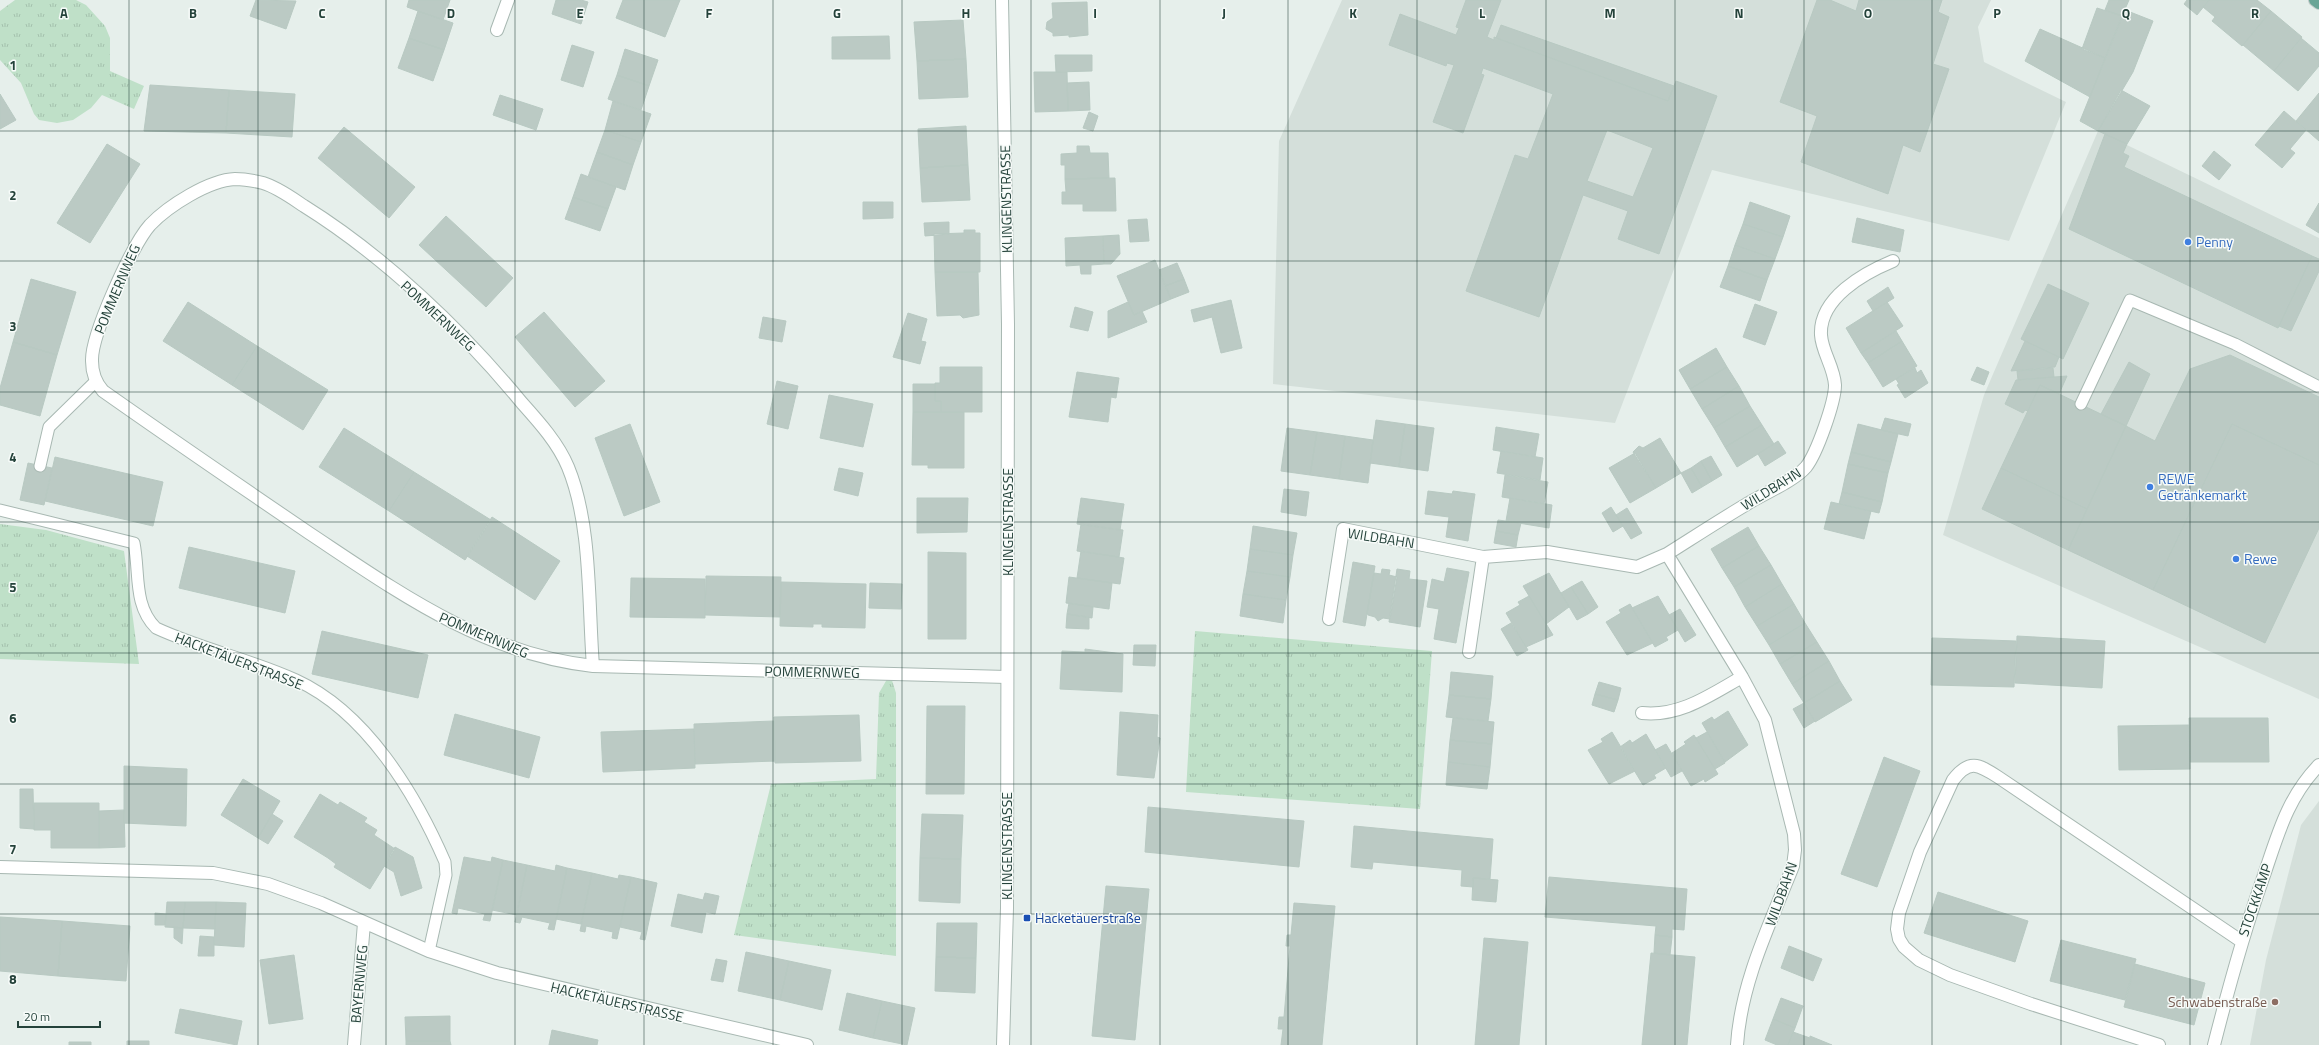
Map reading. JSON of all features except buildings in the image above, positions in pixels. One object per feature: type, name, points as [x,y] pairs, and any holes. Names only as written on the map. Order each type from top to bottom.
[{"type":"main road","points":[[2315,0],[2319,3]]},
{"type":"street","points":[[497,30],[508,0]]},
{"type":"street","name":"KLINGENSTRASSE","points":[[1002,0],[1008,324],[1007,900],[1003,1045]]},
{"type":"street","name":"POMMERNWEG","points":[[593,666],[582,517],[572,478],[556,446],[506,383],[433,308],[351,238],[296,201],[264,184],[236,179],[211,185],[158,216],[141,236],[125,263],[96,339],[91,360],[96,381],[103,391],[221,474],[396,591],[439,617],[496,642],[537,657],[593,666],[1008,677]]},
{"type":"street","name":"WILDBAHN","points":[[1329,619],[1342,529],[1483,557],[1548,552],[1637,567],[1667,554],[1805,468],[1821,437],[1834,395],[1833,373],[1821,335],[1824,316],[1833,301],[1849,288],[1867,274],[1893,261]]},
{"type":"street","name":"WILDBAHN","points":[[1667,554],[1742,677],[1765,720],[1790,815],[1795,850],[1793,866],[1755,963],[1742,1006],[1736,1045]]},
{"type":"street","points":[[1469,652],[1483,557]]},
{"type":"street","points":[[1642,713],[1661,714],[1678,710],[1742,677]]},
{"type":"street","points":[[2159,1045],[2031,1004],[1950,975],[1919,960],[1904,947],[1899,939],[1897,929],[1899,913],[1920,852],[1956,776],[1965,767],[1975,765],[1987,770],[2241,942]]},
{"type":"street","name":"STOCKKAMP","points":[[2214,1045],[2241,942],[2285,814],[2298,788],[2319,765]]},
{"type":"street","name":"HACKETÄUERSTRASSE","points":[[0,867],[213,873],[268,884],[292,892],[429,950],[529,982],[807,1045]]},
{"type":"street","name":"BAYERNWEG","points":[[354,1045],[364,923]]},
{"type":"lane","points":[[2081,404],[2130,300],[2235,344],[2319,387]]},
{"type":"lane","points":[[40,466],[49,427],[96,381]]},
{"type":"lane","name":"HACKETÄUERSTRASSE","points":[[0,510],[134,543],[141,607],[147,618],[156,628],[297,680],[334,704],[367,734],[402,780],[445,862],[446,875],[429,950]]},
{"type":"shaded area","points":[[1342,0],[1991,0],[1978,27],[1984,62],[2066,102],[2009,241],[1712,170],[1615,423],[1273,384],[1279,141]]},
{"type":"shaded area","points":[[2098,131],[2319,238],[2319,699],[1943,535],[1984,395]]},
{"type":"shaded area","points":[[2319,801],[2319,1045],[2250,1045],[2266,960],[2301,825]]},
{"type":"green space","points":[[15,0],[76,0],[86,5],[105,26],[110,38],[110,71],[144,86],[134,109],[102,95],[91,108],[73,120],[57,123],[39,120],[34,114],[21,83],[0,60],[0,11]]},
{"type":"green space","points":[[0,524],[46,530],[124,551],[139,664],[0,659]]},
{"type":"green space","points":[[1195,631],[1432,651],[1420,809],[1186,792]]},
{"type":"green space","points":[[890,674],[896,693],[896,956],[734,935],[771,784],[876,779],[879,693]]},
{"type":"place","name":"Penny","points":[[2188,242]]},
{"type":"place","name":"REWE Getränkemarkt","points":[[2150,487]]},
{"type":"place","name":"Rewe","points":[[2236,559]]},
{"type":"place","name":"Hacketäuerstraße","points":[[1027,918]]},
{"type":"place","name":"Schwabenstraße","points":[[2275,1002]]}]
